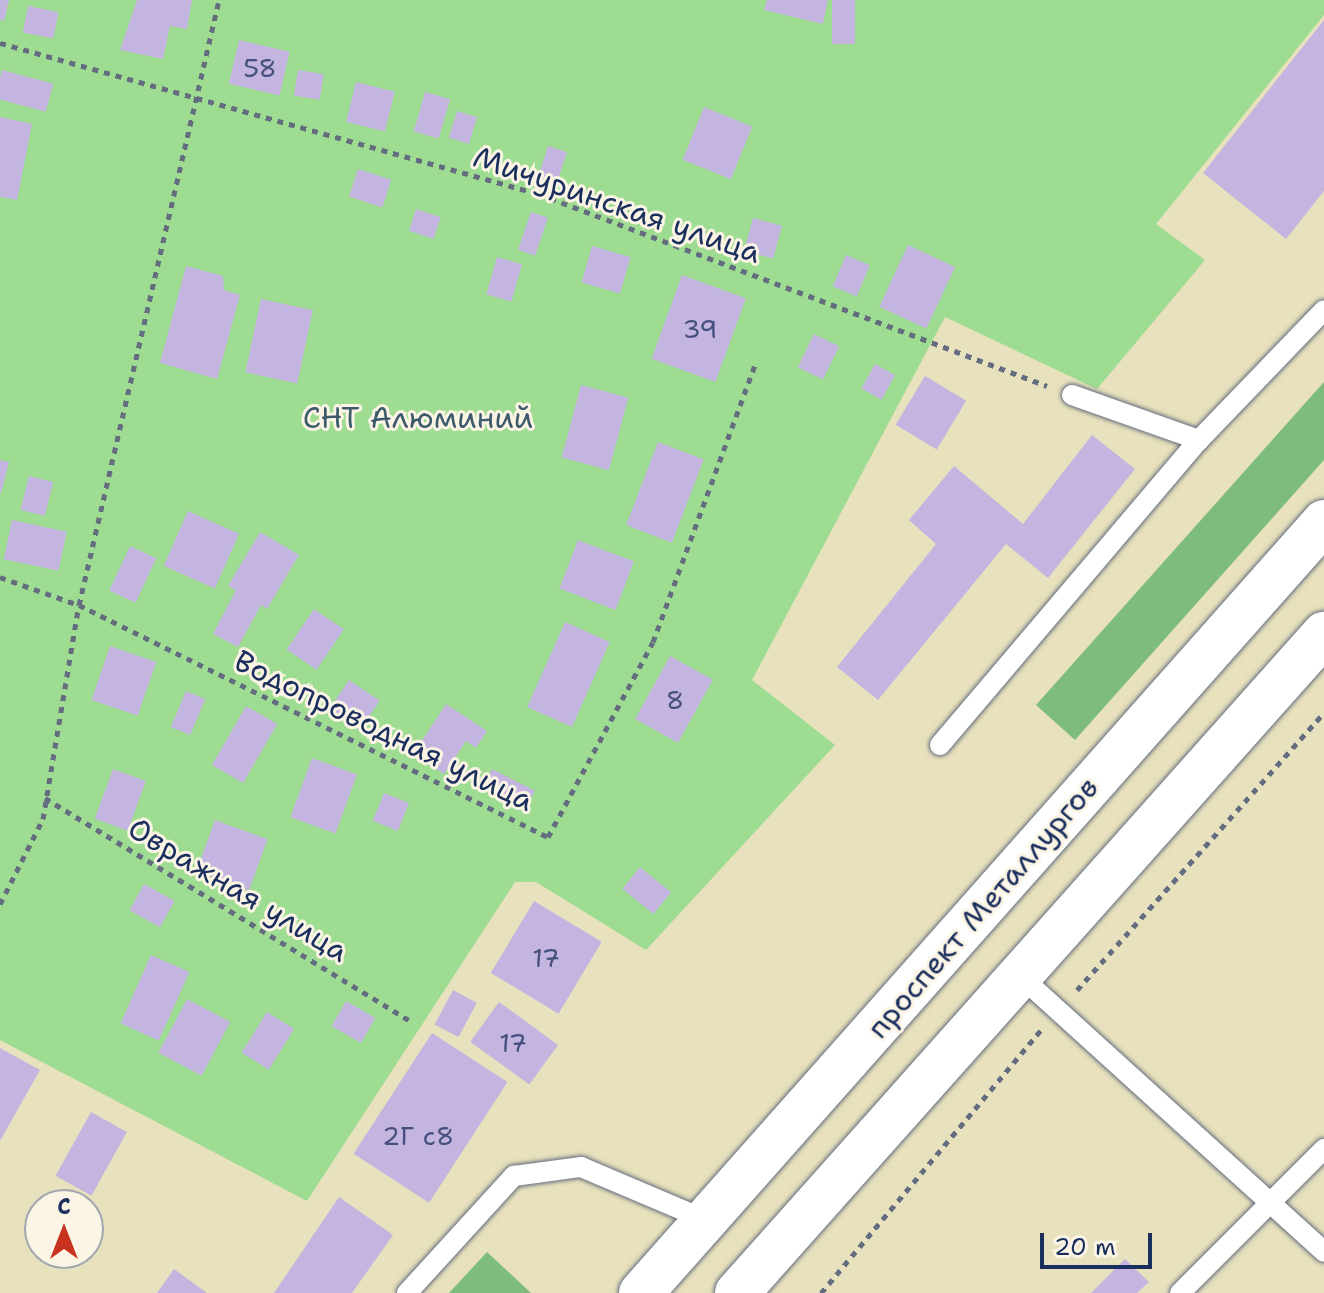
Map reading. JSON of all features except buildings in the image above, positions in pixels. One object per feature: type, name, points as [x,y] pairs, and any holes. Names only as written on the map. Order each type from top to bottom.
[{"type":"main road","name":"проспект Металлургов","points":[[641,1293],[1324,522]]},
{"type":"main road","points":[[737,1293],[1324,634]]},
{"type":"lane","points":[[940,745],[1199,440],[1324,310]]},
{"type":"lane","points":[[1072,395],[1199,440]]},
{"type":"lane","points":[[1019,975],[1324,1252]]},
{"type":"lane","points":[[1180,1293],[1324,1149]]},
{"type":"lane","points":[[407,1293],[514,1176],[581,1167],[706,1220]]},
{"type":"path","points":[[0,904],[43,819],[79,605],[219,0]]},
{"type":"path","name":"Мичуринская улица","points":[[0,43],[539,194],[1072,395]]},
{"type":"path","name":"Водопроводная улица","points":[[79,605],[548,837],[653,642],[756,362]]},
{"type":"path","points":[[0,577],[79,605]]},
{"type":"path","name":"Овражная улица","points":[[45,798],[409,1020]]},
{"type":"green space","name":"СНТ Алюминий","points":[[0,0],[1324,0],[1324,15],[1156,224],[1205,260],[1097,389],[945,317],[752,680],[835,745],[646,950],[536,882],[515,882],[307,1201],[0,1040]]},
{"type":"green space","points":[[1324,382],[1324,460],[1075,740],[1036,705]]},
{"type":"green space","points":[[487,1252],[531,1293],[449,1293]]}]
